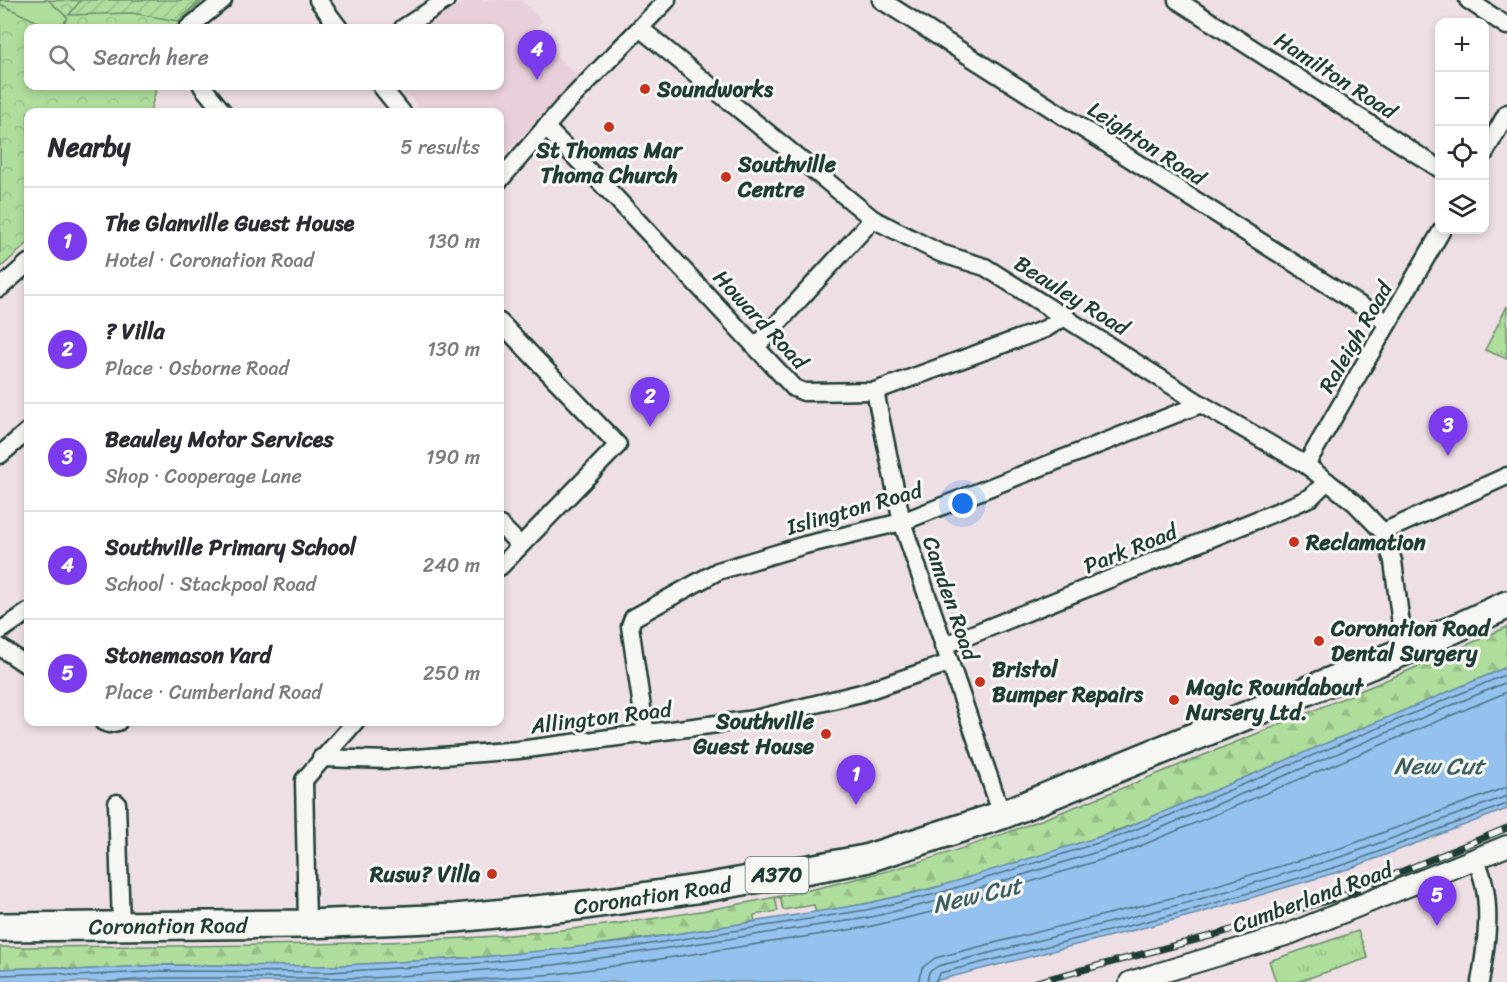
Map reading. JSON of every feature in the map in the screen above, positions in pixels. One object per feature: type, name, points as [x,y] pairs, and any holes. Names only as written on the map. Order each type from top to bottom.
[{"type":"highway","name":"Coronation Road","points":[[0,927],[307,924],[456,918],[586,905],[710,887],[865,859],[1002,815],[1410,649],[1507,605]]},
{"type":"street","points":[[193,24],[224,0]]},
{"type":"street","points":[[318,0],[336,24]]},
{"type":"street","points":[[409,24],[446,0]]},
{"type":"street","points":[[504,175],[545,127],[667,0]]},
{"type":"street","name":"Leighton Road","points":[[881,0],[1388,324]]},
{"type":"street","name":"Hamilton Road","points":[[1177,0],[1435,166]]},
{"type":"street","points":[[1468,0],[1507,26]]},
{"type":"street","name":"Beauley Road","points":[[641,29],[873,219],[940,253],[985,267],[1066,316],[1201,404],[1306,465],[1355,502],[1383,532],[1393,561],[1402,633],[1410,649]]},
{"type":"street","points":[[205,90],[220,108]]},
{"type":"street","points":[[384,90],[399,108]]},
{"type":"street","points":[[1489,147],[1507,113]]},
{"type":"street","name":"Howard Road","points":[[545,127],[614,196],[794,388],[804,392],[875,391],[1045,329],[1066,316]]},
{"type":"street","points":[[756,347],[873,219]]},
{"type":"street","name":"Raleigh Road","points":[[1306,465],[1440,234]]},
{"type":"street","points":[[0,288],[24,267]]},
{"type":"street","points":[[504,326],[618,445],[504,563]]},
{"type":"street","name":"Camden Road","points":[[875,391],[902,522],[1002,815]]},
{"type":"street","name":"Islington Road","points":[[646,735],[630,626],[633,618],[718,571],[805,545],[902,522],[1201,404]]},
{"type":"street","points":[[0,455],[24,434]]},
{"type":"street","points":[[1383,532],[1507,476]]},
{"type":"street","name":"Park Road","points":[[943,646],[1296,504],[1311,497],[1327,480]]},
{"type":"street","points":[[504,529],[520,545]]},
{"type":"street","points":[[0,631],[24,615]]},
{"type":"street","points":[[0,647],[24,663]]},
{"type":"street","name":"Allington Road","points":[[321,758],[390,760],[519,750],[755,719],[861,693],[949,663]]},
{"type":"street","points":[[307,924],[304,780],[351,726]]},
{"type":"street","points":[[117,803],[121,926]]},
{"type":"street","name":"Cumberland Road","points":[[1130,982],[1289,934],[1507,846]]},
{"type":"street","points":[[1474,859],[1482,872],[1486,888],[1485,957],[1480,982]]},
{"type":"shaded area","points":[[468,0],[521,0],[542,21],[532,30],[578,77],[504,155],[504,108],[419,108],[404,90],[504,90],[504,24],[426,24]]},
{"type":"green space","points":[[0,0],[202,1],[178,24],[24,24],[24,90],[156,90],[151,108],[24,108],[24,247],[0,268]]},
{"type":"green space","points":[[0,0],[48,0],[68,18],[63,24],[42,24],[0,4]]},
{"type":"green space","points":[[81,0],[195,0],[198,2],[178,21],[132,13],[69,15]]},
{"type":"green space","points":[[1507,306],[1507,359],[1485,350]]},
{"type":"green space","points":[[1507,627],[1507,667],[1339,741],[1168,811],[1082,843],[995,871],[906,895],[816,913],[814,905],[783,910],[780,897],[775,898],[778,911],[754,915],[755,923],[553,951],[482,957],[330,966],[161,965],[76,970],[59,967],[0,969],[0,947],[318,944],[509,935],[646,920],[737,905],[828,886],[910,865],[1058,814],[1338,700]]},
{"type":"green space","points":[[1358,931],[1368,958],[1297,982],[1276,982],[1269,961]]},
{"type":"water","name":"New Cut","points":[[1507,667],[1507,809],[1348,869],[1193,915],[931,982],[0,982],[0,969],[59,967],[76,970],[161,965],[330,966],[482,957],[625,942],[865,904],[934,888],[1118,831]]},
{"type":"railway","points":[[1037,982],[1214,935],[1340,897],[1507,828]]},
{"type":"place","name":"Southville Primary School","points":[[537,80]]},
{"type":"place","name":"Soundworks","points":[[645,89]]},
{"type":"place","name":"St Thomas Mar Thoma Church","points":[[609,127]]},
{"type":"place","name":"Southville Centre","points":[[726,177]]},
{"type":"place","name":"? Villa","points":[[650,427]]},
{"type":"place","name":"Beauley Motor Services","points":[[1448,456]]},
{"type":"place","name":"Reclamation","points":[[1294,542]]},
{"type":"place","name":"Coronation Road Dental Surgery","points":[[1319,641]]},
{"type":"place","name":"Bristol Bumper Repairs","points":[[980,682]]},
{"type":"place","name":"Magic Roundabout Nursery Ltd.","points":[[1174,700]]},
{"type":"place","name":"Southville Guest House","points":[[826,734]]},
{"type":"place","name":"The Glanville Guest House","points":[[856,805]]},
{"type":"place","name":"Rusw? Villa","points":[[492,874]]},
{"type":"place","name":"Stonemason Yard","points":[[1437,926]]}]
